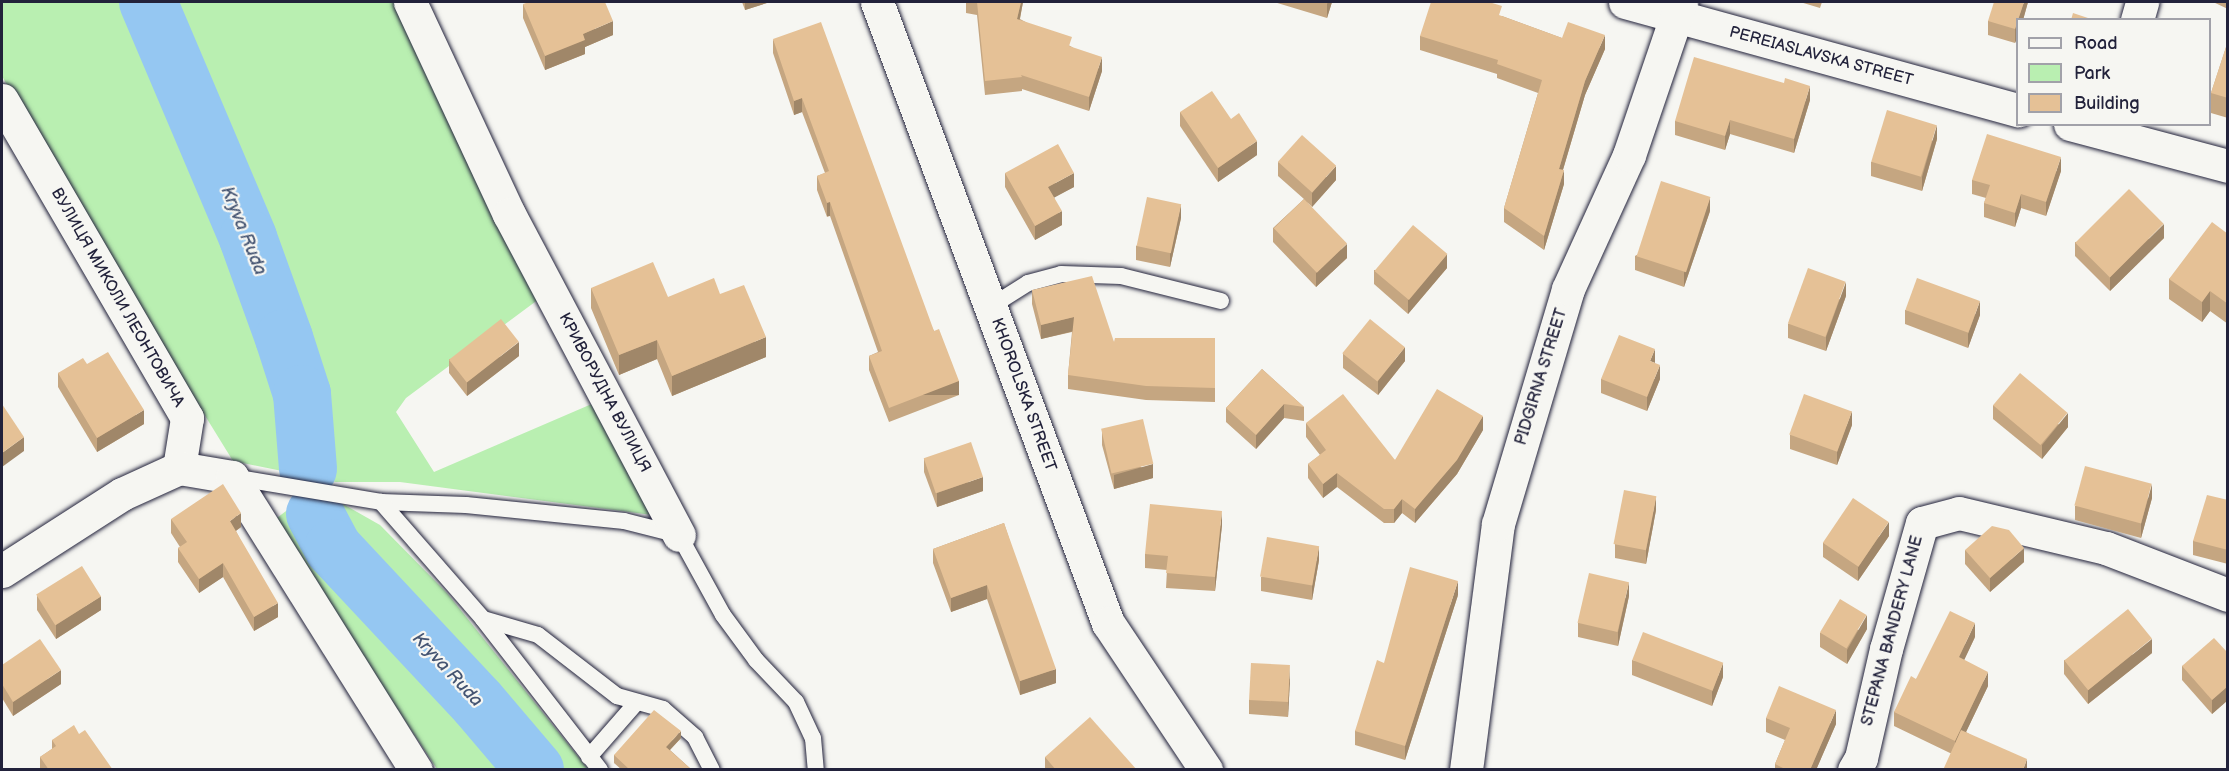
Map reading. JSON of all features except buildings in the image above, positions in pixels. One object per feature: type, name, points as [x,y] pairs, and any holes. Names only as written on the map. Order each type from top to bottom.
[{"type":"street","name":"КРИВОРУДНА ВУЛИЦЯ","points":[[410,2],[509,214],[679,535]]},
{"type":"street","name":"KHOROLSKA STREET","points":[[877,2],[1108,623],[1206,770]]},
{"type":"street","name":"PEREIASLAVSKA STREET","points":[[1625,2],[1679,10],[2016,109]]},
{"type":"street","points":[[2138,18],[2142,2]]},
{"type":"street","name":"PIDGIRNA STREET","points":[[1466,770],[1498,524],[1568,289],[1629,155],[1679,10]]},
{"type":"street","name":"ВУЛИЦЯ МИКОЛИ ЛЕОНТОВИЧА","points":[[2,100],[187,418],[179,468]]},
{"type":"street","points":[[2083,126],[2110,130],[2228,166]]},
{"type":"street","points":[[2,571],[122,494],[179,468],[232,477],[416,770]]},
{"type":"street","name":"STEPANA BANDERY LANE","points":[[1854,770],[1861,758],[1886,649],[1922,523],[1959,513],[2106,548],[2228,595]]},
{"type":"lane","points":[[990,307],[1028,283],[1061,274],[1121,276],[1221,301]]},
{"type":"lane","points":[[232,477],[381,502],[466,505],[624,521],[679,535]]},
{"type":"lane","points":[[381,502],[483,619],[594,763],[637,702]]},
{"type":"lane","name":"КРИВОРУДНА ВУЛИЦЯ","points":[[679,535],[723,615],[756,660],[796,702],[813,738],[816,770]]},
{"type":"lane","points":[[483,619],[538,634],[617,696],[663,709],[694,737],[712,770]]},
{"type":"green space","points":[[2,2],[402,2],[539,299],[406,398],[396,412],[434,472],[594,403],[652,515],[400,482],[336,482],[233,461],[56,174],[2,76]]},
{"type":"green space","points":[[343,504],[380,525],[447,593],[588,769],[437,769],[273,521],[290,508]]},
{"type":"waterway","name":"Kryva Ruda","points":[[148,2],[248,238],[284,338],[302,394],[308,469]]},
{"type":"waterway","name":"Kryva Ruda","points":[[315,514],[333,548],[478,703],[535,770]]}]
